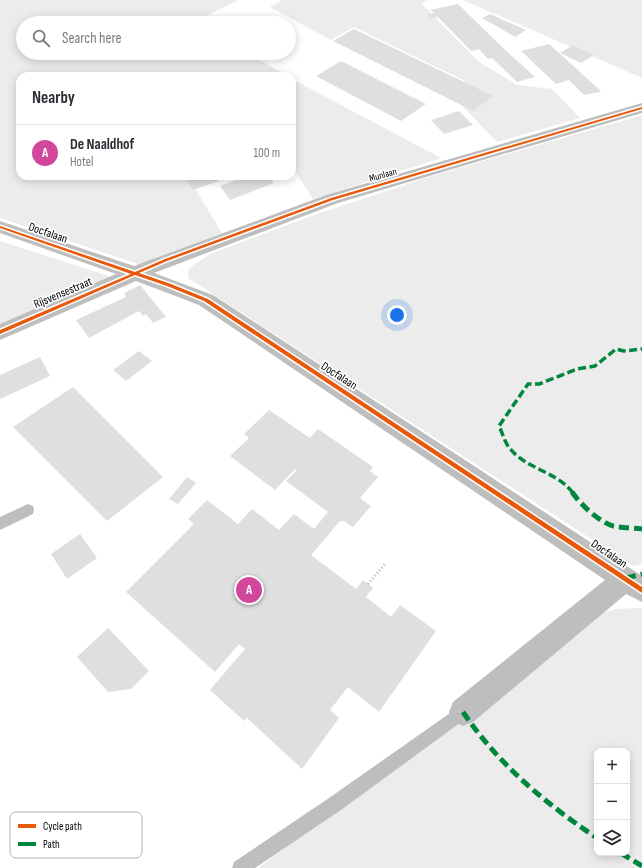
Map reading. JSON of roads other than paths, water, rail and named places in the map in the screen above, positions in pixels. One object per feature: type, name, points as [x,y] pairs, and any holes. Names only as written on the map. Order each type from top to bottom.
[{"type":"street","name":"Munlaan","points":[[135,274],[200,247],[332,199],[642,108]]},
{"type":"street","name":"Docfalaan","points":[[0,227],[206,300],[634,584]]},
{"type":"street","name":"Rijsvensestraat","points":[[0,332],[135,274]]},
{"type":"street","points":[[462,712],[634,584]]},
{"type":"lane","points":[[0,524],[28,510]]},
{"type":"lane","points":[[240,868],[335,804],[462,712]]},
{"type":"place","name":"De Naaldhof","points":[[249,590]]}]
